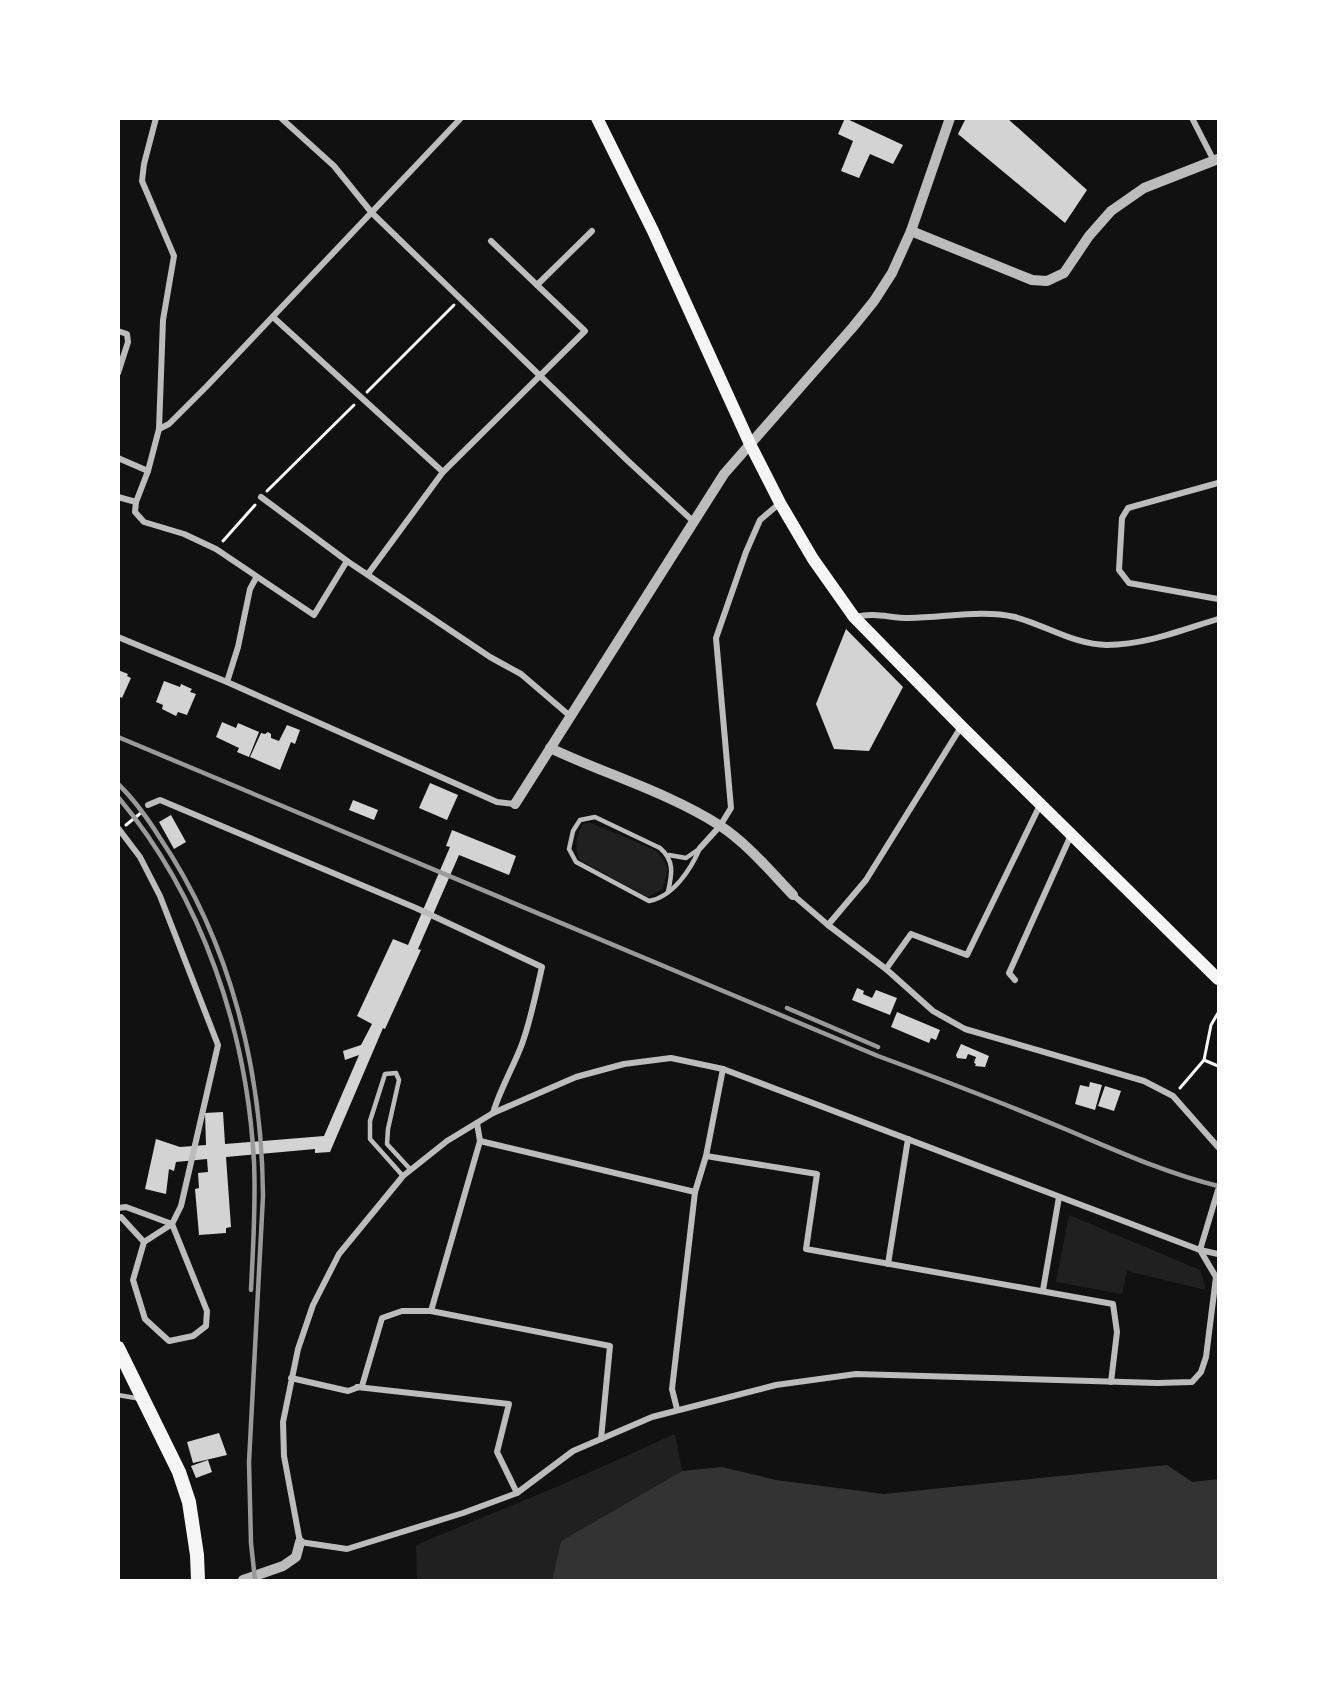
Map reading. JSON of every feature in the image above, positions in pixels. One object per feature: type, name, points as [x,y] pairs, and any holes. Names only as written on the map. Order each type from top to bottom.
[{"type":"main road","points":[[597,118],[653,231],[750,444],[780,503],[813,560],[854,617],[961,726],[1218,979]]},
{"type":"main road","points":[[118,1348],[179,1472],[189,1502],[197,1555],[198,1581]]},
{"type":"street","points":[[156,118],[142,181],[174,256],[163,320],[159,429],[148,471],[136,502],[135,512],[144,522],[184,534],[216,549],[314,615],[347,561]]},
{"type":"street","points":[[281,118],[334,166],[372,213],[694,522]]},
{"type":"street","points":[[159,429],[169,424],[273,317],[461,118]]},
{"type":"street","points":[[118,637],[226,682],[497,802],[514,804],[724,474],[874,302],[892,273],[911,231],[950,118]]},
{"type":"street","points":[[911,231],[1032,280],[1047,281],[1064,273],[1089,236],[1111,211],[1144,188],[1216,160],[1192,118]]},
{"type":"street","points":[[537,285],[592,231]]},
{"type":"street","points":[[368,574],[443,472],[585,331],[491,241]]},
{"type":"street","points":[[273,317],[443,472]]},
{"type":"street","points":[[118,331],[127,334],[128,342],[118,373]]},
{"type":"street","points":[[118,458],[148,471]]},
{"type":"street","points":[[1218,483],[1128,508],[1122,518],[1119,570],[1129,583],[1218,600]]},
{"type":"street","points":[[118,497],[136,502]]},
{"type":"street","points":[[261,497],[347,561],[490,657],[521,674],[570,716]]},
{"type":"street","points":[[700,848],[720,826],[731,808],[716,638],[746,552],[760,520],[780,503]]},
{"type":"street","points":[[226,682],[238,647],[250,589],[256,578]]},
{"type":"street","points":[[854,617],[871,614],[906,618],[985,614],[1015,617],[1076,639],[1105,645],[1139,642],[1218,619]]},
{"type":"street","points":[[828,925],[867,880],[961,726]]},
{"type":"street","points":[[550,748],[666,798],[720,826],[742,843],[793,895],[886,969],[933,1011],[965,1029],[1144,1081],[1173,1096],[1218,1147]]},
{"type":"street","points":[[148,805],[160,800],[171,804],[416,908],[542,967],[525,1035],[498,1095],[493,1113]]},
{"type":"street","points":[[886,969],[911,934],[967,955],[1041,803]]},
{"type":"street","points":[[118,1208],[126,1207],[171,1224],[207,1311],[206,1326],[193,1336],[169,1341],[145,1319],[133,1280],[144,1242],[171,1224],[181,1206],[204,1114],[218,1045],[160,896],[141,857],[119,829]]},
{"type":"street","points":[[1015,980],[1009,973],[1071,834]]},
{"type":"street","points":[[243,1581],[283,1566],[296,1557],[300,1542],[284,1456],[283,1422],[298,1348],[313,1305],[339,1254],[410,1169],[447,1141],[493,1113],[576,1077],[624,1064],[671,1058],[723,1069],[1200,1250],[1218,1254]]},
{"type":"street","points":[[677,1409],[672,1389],[696,1192],[706,1156],[723,1069]]},
{"type":"street","points":[[431,1311],[480,1142],[477,1123]]},
{"type":"street","points":[[888,1263],[908,1139]]},
{"type":"street","points":[[480,1142],[696,1192]]},
{"type":"street","points":[[706,1156],[817,1174],[806,1249],[1113,1304],[1117,1332],[1111,1382]]},
{"type":"street","points":[[300,1542],[347,1550],[463,1513],[517,1493],[573,1451],[652,1417],[776,1385],[856,1374],[1111,1382],[1192,1382],[1201,1372],[1206,1357],[1216,1277],[1200,1250],[1218,1191]]},
{"type":"street","points":[[1043,1290],[1059,1197]]},
{"type":"street","points":[[118,1218],[121,1217],[144,1242]]},
{"type":"street","points":[[291,1378],[348,1391],[362,1386],[382,1318],[402,1311],[431,1311],[610,1346],[601,1439]]},
{"type":"street","points":[[357,1387],[508,1404],[498,1452],[517,1493]]},
{"type":"lane","points":[[595,817],[660,848],[669,855],[686,858],[700,848],[692,866],[668,892],[658,900],[649,901],[576,862],[569,849],[573,831],[580,820],[595,817]]},
{"type":"lane","points":[[668,892],[672,871],[669,855]]},
{"type":"lane","points":[[404,1176],[370,1139],[370,1121],[385,1074],[396,1073],[399,1080],[387,1144],[410,1169]]},
{"type":"lane","points":[[118,1395],[144,1400]]},
{"type":"path","points":[[216,549],[261,497],[461,298]]},
{"type":"path","points":[[119,829],[148,805]]},
{"type":"path","points":[[1173,1096],[1204,1060],[1211,1025],[1218,1013]]},
{"type":"path","points":[[1204,1060],[1218,1066]]},
{"type":"shaded area","points":[[591,823],[657,851],[668,868],[663,889],[648,897],[579,860],[576,846],[578,833],[583,824]]},
{"type":"shaded area","points":[[1069,1215],[1200,1270],[1206,1290],[1127,1271],[1122,1294],[1056,1282]]},
{"type":"shaded area","points":[[675,1434],[682,1471],[561,1541],[552,1580],[417,1580],[416,1545],[561,1485]]},
{"type":"shaded area","points":[[1167,1465],[1192,1482],[1218,1479],[1218,1580],[552,1580],[561,1541],[682,1471],[722,1467],[776,1480],[884,1494]]},
{"type":"building","points":[[845,118],[903,145],[893,164],[870,154],[859,178],[841,171],[853,141],[838,134]]},
{"type":"building","points":[[966,118],[1007,118],[1087,190],[1065,223],[958,134]]},
{"type":"building","points":[[846,629],[903,687],[869,751],[834,749],[816,704]]},
{"type":"building","points":[[118,670],[128,674],[127,676],[131,678],[122,698],[118,696]]},
{"type":"building","points":[[164,681],[180,687],[181,684],[192,689],[190,692],[196,694],[187,715],[178,712],[176,716],[162,709],[163,705],[156,702]]},
{"type":"building","points":[[222,722],[236,728],[238,723],[259,732],[249,757],[237,752],[239,748],[216,737]]},
{"type":"building","points":[[287,725],[300,730],[295,744],[291,742],[280,770],[250,757],[261,733],[268,732],[271,738],[279,741]]},
{"type":"building","points":[[430,783],[458,795],[447,820],[419,808]]},
{"type":"building","points":[[353,800],[378,810],[374,820],[349,810]]},
{"type":"building","points":[[171,815],[186,842],[174,849],[159,822]]},
{"type":"building","points":[[452,830],[516,856],[509,875],[459,855],[418,949],[421,950],[385,1029],[383,1028],[330,1152],[315,1153],[315,1149],[226,1157],[231,1227],[226,1228],[226,1233],[199,1235],[195,1189],[199,1188],[198,1173],[208,1172],[207,1159],[176,1162],[174,1171],[169,1169],[166,1194],[145,1189],[156,1139],[180,1147],[206,1145],[205,1113],[223,1112],[225,1144],[324,1136],[359,1055],[345,1060],[343,1051],[361,1045],[372,1024],[357,1016],[393,939],[408,945],[450,847],[446,846]]},
{"type":"building","points":[[857,988],[872,998],[876,990],[897,998],[890,1015],[852,1000]]},
{"type":"building","points":[[897,1012],[940,1030],[936,1040],[931,1038],[929,1043],[891,1027]]},
{"type":"building","points":[[961,1044],[989,1056],[985,1067],[975,1066],[976,1057],[968,1054],[966,1059],[957,1058]]},
{"type":"building","points":[[1090,1082],[1102,1085],[1095,1110],[1075,1104],[1080,1085],[1089,1087]]},
{"type":"building","points":[[1105,1086],[1121,1091],[1114,1111],[1098,1106]]},
{"type":"building","points":[[219,1433],[227,1455],[193,1463],[187,1442]]},
{"type":"building","points":[[208,1460],[212,1472],[196,1478],[191,1466]]},
{"type":"railway","points":[[118,737],[878,1056],[1179,1175],[1218,1186]]},
{"type":"railway","points":[[118,784],[136,803],[155,831],[185,878],[206,921],[224,964],[249,1055],[261,1149],[263,1196],[249,1462],[251,1543],[255,1580]]},
{"type":"railway","points":[[118,797],[148,836],[174,878],[197,923],[230,1016],[242,1064],[250,1113],[254,1162],[251,1290]]},
{"type":"railway","points":[[787,1008],[878,1047]]}]
